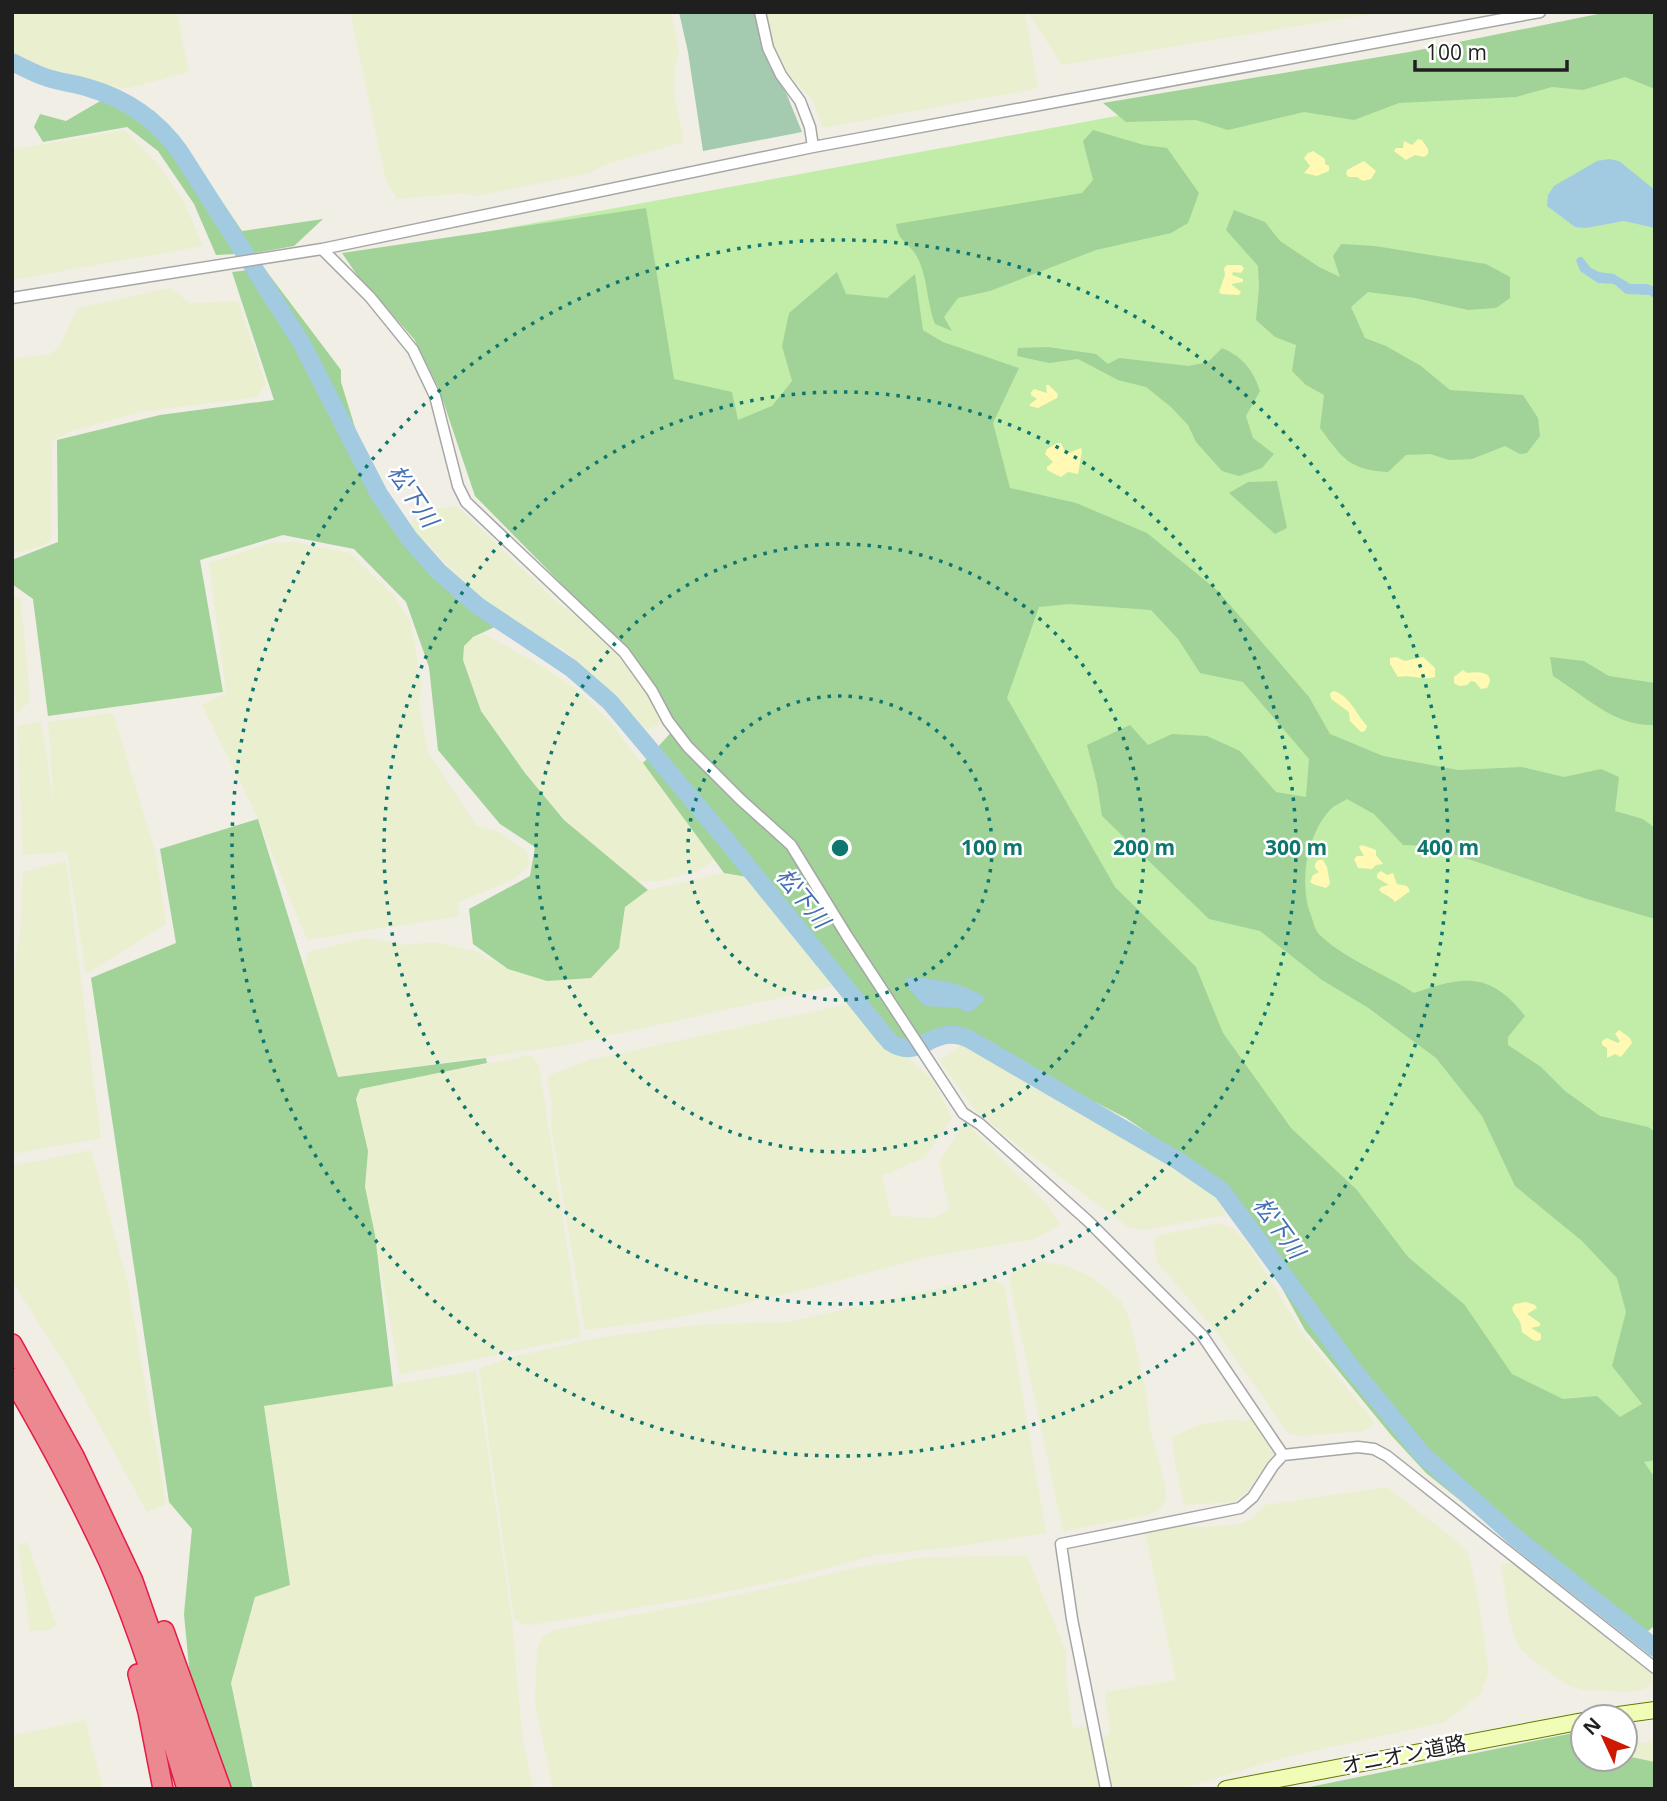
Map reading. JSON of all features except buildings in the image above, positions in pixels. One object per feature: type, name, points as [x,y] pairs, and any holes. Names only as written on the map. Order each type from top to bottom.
[{"type":"highway","points":[[12,1344],[141,1577],[183,1679],[221,1789]]},
{"type":"highway","points":[[12,1378],[81,1504],[109,1564],[137,1635],[187,1789]]},
{"type":"highway","points":[[74,1456],[133,1581],[180,1716],[201,1789]]},
{"type":"highway","points":[[109,1564],[149,1712],[163,1789]]},
{"type":"street","points":[[760,12],[768,48],[781,75],[800,101],[810,127],[813,148]]},
{"type":"street","points":[[12,298],[322,248],[813,148],[1540,12]]},
{"type":"street","points":[[322,248],[370,297],[413,350],[435,396],[458,486],[466,502],[624,652],[652,691],[668,722],[688,747],[740,799],[792,845],[847,936],[963,1113],[980,1124],[1088,1221],[1202,1335],[1283,1455]]},
{"type":"street","points":[[1106,1789],[1072,1619],[1061,1544],[1240,1508],[1253,1497],[1283,1455],[1358,1447],[1374,1449],[1387,1456],[1655,1668]]},
{"type":"street","name":"オニオン道路","points":[[1226,1789],[1569,1724]]},
{"type":"green space","points":[[12,12],[177,12],[189,72],[129,88],[104,87],[48,74],[12,58]]},
{"type":"green space","points":[[350,12],[671,12],[679,52],[675,66],[674,95],[684,142],[604,165],[590,173],[477,196],[463,193],[397,199],[386,181]]},
{"type":"green space","points":[[679,12],[758,12],[769,65],[787,95],[802,132],[703,151]]},
{"type":"green space","points":[[765,12],[1025,12],[1038,88],[823,128],[812,99],[787,73],[775,53]]},
{"type":"green space","points":[[1030,12],[1384,12],[1062,65]]},
{"type":"green space","points":[[1608,12],[1655,12],[1655,89],[1625,77],[1583,90],[1552,87],[1516,97],[1399,103],[1354,120],[1304,112],[1228,130],[1196,120],[1126,122],[1103,103],[1409,52]]},
{"type":"green space","points":[[1655,17],[1655,1542],[1566,1474],[721,455],[360,255]]},
{"type":"green space","points":[[107,97],[154,111],[204,175],[242,231],[323,219],[294,246],[255,253],[216,255],[194,204],[158,151],[127,127],[43,142],[34,127],[40,114],[66,121]]},
{"type":"green space","points":[[124,130],[157,163],[184,202],[203,246],[12,280],[12,150]]},
{"type":"green space","points":[[1093,130],[1144,145],[1167,148],[1199,193],[1188,223],[1171,233],[1096,250],[990,291],[958,298],[944,317],[952,331],[935,324],[919,260],[900,237],[896,224],[1082,193],[1093,180],[1083,141]]},
{"type":"green space","points":[[646,208],[674,379],[732,392],[738,420],[772,406],[792,381],[782,346],[789,313],[837,272],[846,294],[887,298],[915,274],[923,330],[943,342],[1019,368],[993,423],[1010,488],[1076,503],[1147,533],[1218,591],[1309,697],[1330,734],[1383,756],[1458,770],[1522,767],[1564,777],[1601,769],[1619,777],[1615,811],[1643,819],[1655,828],[1655,919],[1430,846],[1403,845],[1374,814],[1347,799],[1333,807],[1316,830],[1305,875],[1308,905],[1317,931],[1332,945],[1414,993],[1461,981],[1487,984],[1500,991],[1525,1016],[1508,1037],[1508,1045],[1541,1067],[1565,1091],[1600,1116],[1648,1127],[1655,1132],[1655,1460],[1644,1462],[1655,1478],[1655,1625],[1636,1642],[1426,1473],[1391,1435],[1305,1330],[1225,1185],[1126,1118],[950,1027],[905,1055],[878,1042],[747,877],[724,873],[643,763],[677,726],[604,627],[475,496],[439,389],[414,339],[357,275],[342,253]],"holes":[[[1069,604],[1151,610],[1178,639],[1200,673],[1243,682],[1309,759],[1306,797],[1276,792],[1240,751],[1207,736],[1172,734],[1148,745],[1130,725],[1087,745],[1102,816],[1209,919],[1260,931],[1322,980],[1367,1007],[1436,1058],[1482,1116],[1515,1186],[1582,1241],[1617,1278],[1626,1312],[1612,1366],[1642,1404],[1620,1417],[1597,1396],[1563,1399],[1512,1374],[1464,1304],[1408,1257],[1357,1190],[1291,1128],[1223,1033],[1196,967],[1115,887],[1007,698],[1039,607]]]},
{"type":"green space","points":[[1234,210],[1265,222],[1280,241],[1319,267],[1340,277],[1333,256],[1341,244],[1375,246],[1486,264],[1510,277],[1510,298],[1496,308],[1468,310],[1415,298],[1368,292],[1351,307],[1365,338],[1386,346],[1421,366],[1450,390],[1523,395],[1538,418],[1540,436],[1527,453],[1520,454],[1505,446],[1472,459],[1449,460],[1430,454],[1406,455],[1388,472],[1374,471],[1347,460],[1320,428],[1324,395],[1306,385],[1292,371],[1296,345],[1275,337],[1256,320],[1258,266],[1226,230]]},
{"type":"green space","points":[[264,268],[341,370],[341,382],[360,444],[391,516],[499,625],[473,637],[464,646],[463,660],[481,711],[525,773],[564,820],[648,890],[625,907],[619,948],[591,978],[547,981],[508,969],[473,944],[469,909],[530,876],[535,847],[500,824],[438,750],[429,667],[406,602],[354,549],[283,535],[200,560],[223,692],[48,716],[33,599],[12,584],[12,560],[58,542],[57,440],[160,415],[274,400],[232,272]]},
{"type":"green space","points":[[170,288],[190,303],[238,301],[266,384],[257,397],[141,412],[71,431],[52,442],[51,539],[42,546],[15,553],[12,527],[12,360],[48,355],[60,347],[77,308]]},
{"type":"green space","points":[[1048,347],[1096,354],[1108,364],[1119,358],[1189,366],[1208,362],[1222,348],[1241,360],[1254,377],[1260,391],[1246,416],[1253,438],[1274,454],[1262,468],[1239,476],[1222,471],[1196,442],[1188,425],[1146,387],[1118,380],[1078,359],[1049,363],[1017,356],[1018,348]]},
{"type":"green space","points":[[1277,481],[1287,528],[1275,534],[1229,493],[1248,482]]},
{"type":"green space","points":[[457,506],[557,602],[612,643],[652,699],[662,721],[658,725],[647,730],[606,687],[564,650],[507,622],[411,528],[415,517],[424,511]]},
{"type":"green space","points":[[293,542],[350,553],[394,596],[410,621],[422,683],[419,702],[428,753],[476,825],[501,833],[526,851],[530,864],[514,879],[457,903],[459,916],[307,940],[257,816],[202,705],[226,693],[209,563],[270,543]]},
{"type":"green space","points":[[12,595],[21,599],[30,701],[17,714],[12,663]]},
{"type":"green space","points":[[484,634],[542,666],[579,691],[613,725],[715,859],[698,871],[660,881],[637,881],[564,820],[525,773],[481,711],[463,660],[464,646],[473,637]]},
{"type":"green space","points":[[1550,657],[1584,661],[1609,676],[1655,683],[1655,725],[1627,721],[1601,709],[1553,676]]},
{"type":"green space","points":[[113,713],[156,854],[166,924],[86,974],[67,852],[23,855],[17,726],[41,721],[54,806],[48,722]]},
{"type":"green space","points":[[258,819],[338,1077],[486,1058],[487,1063],[360,1089],[356,1099],[368,1151],[365,1187],[375,1235],[393,1386],[264,1406],[290,1585],[255,1597],[231,1683],[253,1789],[227,1789],[190,1677],[184,1614],[192,1529],[169,1502],[91,978],[176,943],[160,849]]},
{"type":"green space","points":[[66,861],[101,1138],[12,1154],[12,985],[20,932],[23,872]]},
{"type":"green space","points":[[724,873],[746,877],[833,986],[562,1046],[338,1077],[304,967],[308,952],[366,938],[406,945],[433,942],[475,951],[508,969],[619,948],[625,907],[648,890]]},
{"type":"green space","points":[[848,1004],[878,1042],[905,1055],[933,1080],[952,1118],[924,1158],[882,1176],[891,1216],[934,1218],[949,1210],[939,1162],[965,1121],[1050,1208],[1060,1225],[1034,1239],[926,1257],[720,1309],[665,1320],[585,1330],[551,1125],[552,1105],[547,1076],[589,1060]]},
{"type":"green space","points":[[964,1043],[1183,1172],[1220,1203],[1226,1215],[1144,1230],[1128,1227],[1008,1138],[972,1106],[940,1061]]},
{"type":"green space","points":[[531,1055],[539,1065],[581,1337],[400,1375],[365,1187],[368,1151],[356,1099],[360,1089]]},
{"type":"green space","points":[[91,1150],[127,1279],[166,1504],[147,1512],[74,1379],[12,1281],[12,1166]]},
{"type":"green space","points":[[1220,1223],[1235,1230],[1248,1244],[1301,1331],[1375,1423],[1364,1431],[1300,1436],[1289,1434],[1218,1334],[1157,1262],[1154,1242],[1160,1235]]},
{"type":"green space","points":[[1041,1261],[1067,1266],[1093,1278],[1121,1301],[1130,1320],[1146,1392],[1150,1429],[1166,1488],[1166,1500],[1159,1510],[1149,1515],[1063,1531],[1009,1280],[1013,1270]]},
{"type":"green space","points":[[993,1280],[1004,1284],[1046,1533],[876,1555],[783,1580],[700,1597],[530,1625],[514,1619],[479,1369],[508,1358],[597,1338],[693,1325],[788,1322],[952,1285]]},
{"type":"green space","points":[[476,1371],[512,1620],[522,1735],[533,1789],[256,1789],[246,1763],[231,1683],[255,1597],[290,1585],[264,1406]]},
{"type":"green space","points":[[1254,1417],[1276,1452],[1248,1490],[1234,1502],[1184,1505],[1172,1436],[1203,1424],[1226,1420],[1246,1421]]},
{"type":"green space","points":[[1387,1487],[1468,1552],[1489,1672],[1481,1693],[1445,1722],[1282,1758],[1180,1789],[1110,1789],[1102,1739],[1111,1732],[1105,1702],[1106,1692],[1176,1680],[1145,1531],[1169,1526],[1240,1524],[1251,1519],[1265,1505]]},
{"type":"green space","points":[[27,1542],[56,1625],[49,1630],[30,1631],[18,1546]]},
{"type":"green space","points":[[1027,1556],[1066,1652],[1066,1678],[1073,1728],[1087,1726],[1102,1789],[553,1789],[535,1704],[537,1649],[543,1636],[555,1630],[733,1596],[860,1567],[927,1557]]},
{"type":"green space","points":[[1501,1563],[1515,1564],[1647,1669],[1655,1680],[1647,1688],[1633,1692],[1584,1690],[1565,1684],[1534,1661],[1518,1646],[1509,1619]]},
{"type":"green space","points":[[85,1720],[103,1789],[12,1789],[12,1736]]},
{"type":"green space","points":[[1569,1734],[1569,1773],[1639,1773],[1639,1759],[1655,1762],[1655,1789],[1300,1789]]},
{"type":"green space","points":[[1655,1740],[1655,1762],[1639,1759],[1639,1742]]},
{"type":"sand","points":[[1418,139],[1422,140],[1428,149],[1428,154],[1424,157],[1415,155],[1406,160],[1394,151],[1396,148],[1403,148],[1404,141],[1412,145]]},
{"type":"sand","points":[[1313,151],[1325,159],[1329,171],[1317,176],[1304,173],[1310,166],[1304,158]]},
{"type":"sand","points":[[1364,161],[1376,171],[1371,179],[1363,181],[1346,174],[1347,170]]},
{"type":"sand","points":[[1227,265],[1241,265],[1244,268],[1241,273],[1233,272],[1232,275],[1243,279],[1243,282],[1231,284],[1241,292],[1239,295],[1219,292]]},
{"type":"sand","points":[[1046,385],[1058,394],[1057,398],[1038,408],[1030,406],[1037,399],[1031,392],[1034,389],[1047,393]]},
{"type":"sand","points":[[1061,443],[1066,454],[1081,448],[1078,474],[1068,472],[1061,477],[1047,470],[1053,462],[1045,454],[1047,449]]},
{"type":"sand","points":[[1396,657],[1405,661],[1423,657],[1435,668],[1435,677],[1398,677],[1390,664],[1390,658]]},
{"type":"sand","points":[[1463,670],[1488,676],[1490,683],[1487,688],[1481,689],[1471,681],[1467,685],[1459,686],[1454,683],[1454,677]]},
{"type":"sand","points":[[1330,693],[1340,693],[1352,706],[1367,726],[1365,731],[1361,732],[1350,721],[1349,712],[1331,699]]},
{"type":"sand","points":[[1362,845],[1376,850],[1376,855],[1383,864],[1372,869],[1358,868],[1354,859],[1364,856],[1359,847]]},
{"type":"sand","points":[[1318,860],[1323,860],[1327,867],[1330,884],[1326,888],[1310,882],[1313,875],[1319,872],[1315,868]]},
{"type":"sand","points":[[1381,871],[1387,875],[1393,873],[1397,884],[1407,886],[1410,891],[1395,902],[1379,890],[1389,885],[1377,878]]},
{"type":"sand","points":[[1619,1030],[1630,1038],[1632,1043],[1621,1057],[1615,1054],[1607,1058],[1607,1048],[1602,1045],[1602,1041],[1607,1038],[1618,1043],[1620,1041],[1615,1034]]},
{"type":"sand","points":[[1526,1302],[1537,1308],[1527,1314],[1540,1323],[1540,1326],[1531,1328],[1541,1334],[1538,1341],[1522,1332],[1512,1308],[1515,1304]]},
{"type":"water","points":[[1597,161],[1619,161],[1655,190],[1655,228],[1624,221],[1586,228],[1575,227],[1547,206],[1548,195],[1554,186]]},
{"type":"water","points":[[1579,257],[1599,272],[1614,274],[1630,284],[1655,287],[1655,299],[1649,295],[1626,294],[1614,284],[1598,283],[1580,271],[1576,260]]},
{"type":"water","points":[[914,977],[957,984],[983,996],[984,1000],[967,1012],[958,1008],[925,1006],[909,989],[905,979]]},
{"type":"waterway","name":"松下川","points":[[12,62],[48,78],[83,86],[116,98],[140,112],[171,141],[301,342],[379,494],[409,538],[438,571],[478,606],[571,668],[610,702],[890,1042],[910,1048],[945,1035],[969,1039],[1177,1160],[1222,1191],[1350,1366],[1423,1455],[1516,1538],[1655,1648]]}]
